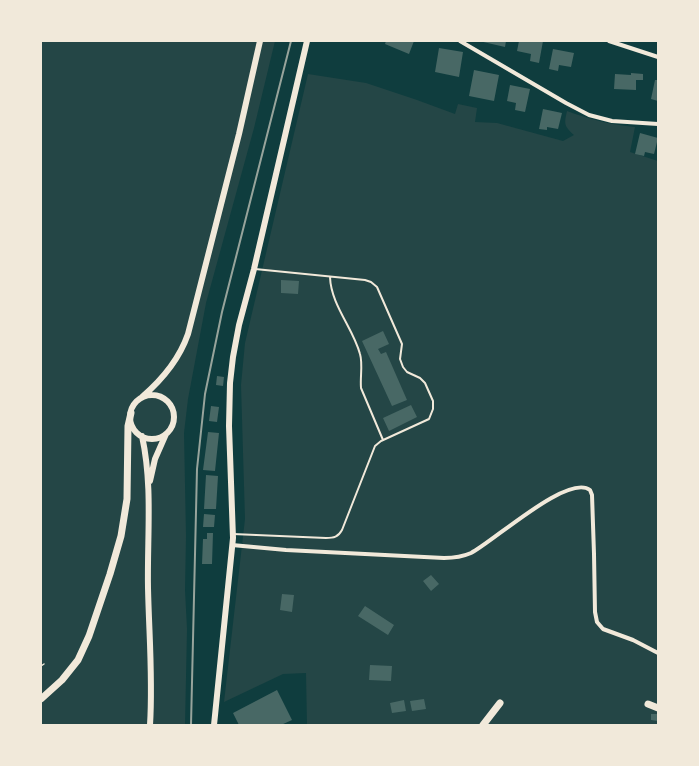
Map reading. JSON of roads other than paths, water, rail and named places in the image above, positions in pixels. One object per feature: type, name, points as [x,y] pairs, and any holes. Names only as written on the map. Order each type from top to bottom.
[{"type":"highway","points":[[41,698],[58,684],[78,660],[89,636],[110,574],[121,536],[127,499],[128,426],[130,413]]},
{"type":"highway","points":[[483,725],[500,703]]},
{"type":"highway","points":[[648,704],[658,708]]},
{"type":"main road","points":[[166,434],[155,439],[142,436],[132,427],[130,413],[137,401],[160,380],[173,364],[182,350],[188,334],[239,134],[260,41]]},
{"type":"main road","points":[[214,725],[233,534],[229,426],[230,383],[237,334],[254,269],[306,41]]},
{"type":"main road","points":[[142,397],[148,395],[161,396],[170,404],[174,414],[174,420],[171,428],[166,434],[155,459],[149,487]]},
{"type":"main road","points":[[142,436],[149,487],[148,589],[152,686],[150,725]]},
{"type":"street","points":[[460,41],[589,115],[612,121],[658,124]]},
{"type":"street","points":[[609,41],[658,57]]},
{"type":"street","points":[[232,545],[296,551],[444,558],[456,557],[474,551],[524,514],[569,489],[579,486],[586,487],[590,490],[592,495],[595,612],[597,622],[599,626],[605,630],[630,639],[658,653]]},
{"type":"lane","points":[[233,534],[326,538],[334,538],[338,536],[347,518],[375,446],[383,440],[429,419],[433,410],[433,401],[425,383],[420,378],[406,372],[403,367],[400,359],[402,344],[377,287],[371,282],[365,280],[254,269]]},
{"type":"lane","points":[[330,277],[332,291],[361,356],[361,388],[383,440]]},
{"type":"railway","points":[[191,725],[197,469],[205,394],[222,312],[291,41]]}]
